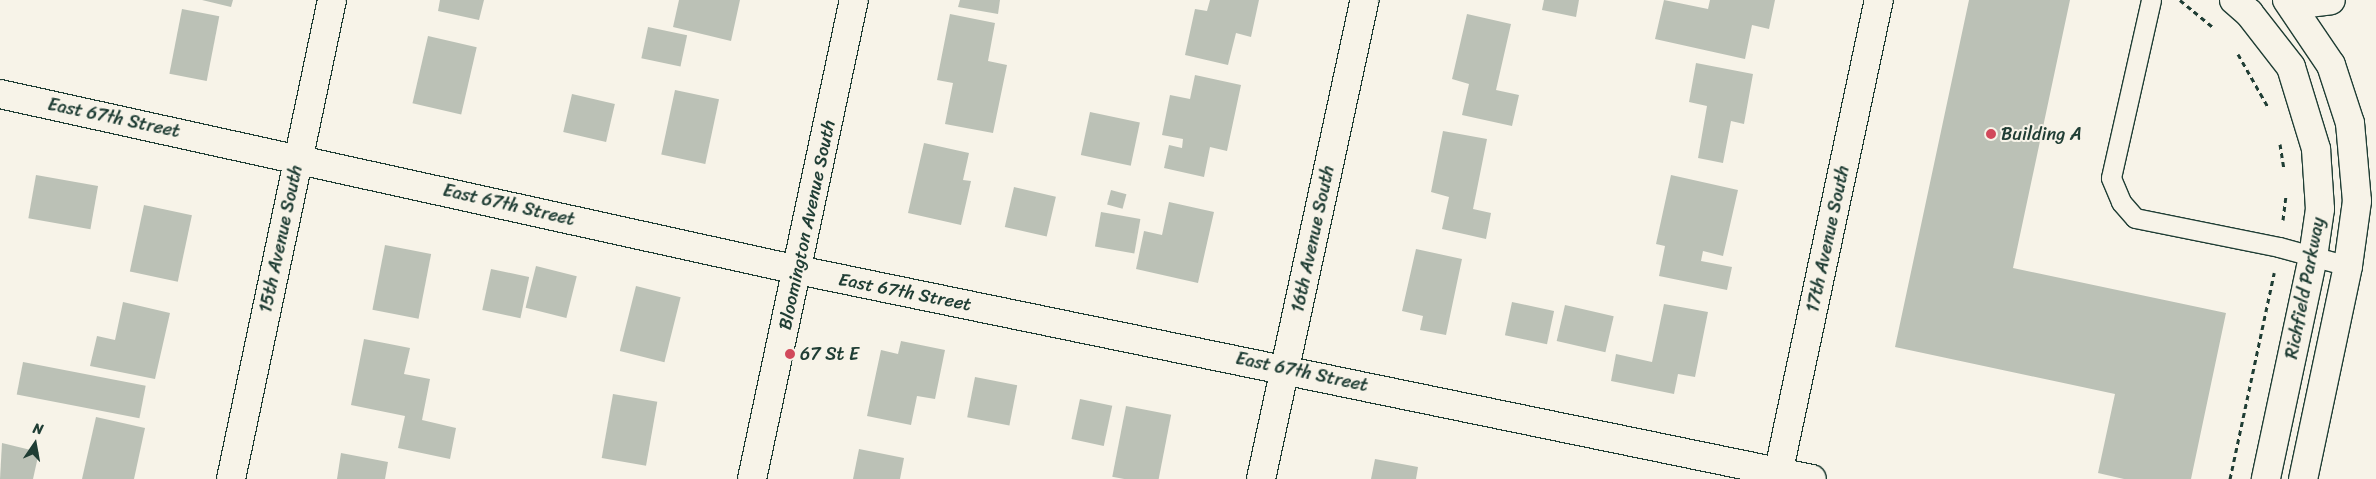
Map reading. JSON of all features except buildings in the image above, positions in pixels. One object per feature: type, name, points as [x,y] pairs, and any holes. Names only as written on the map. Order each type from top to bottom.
[{"type":"street","name":"15th Avenue South","points":[[231,479],[332,0]]},
{"type":"street","name":"Bloomington Avenue South","points":[[752,479],[854,0]]},
{"type":"street","name":"16th Avenue South","points":[[1261,479],[1365,0]]},
{"type":"street","name":"17th Avenue South","points":[[1778,475],[1879,0]]},
{"type":"street","name":"Richfield Parkway","points":[[2234,0],[2249,13],[2291,67],[2316,148],[2320,209],[2313,257],[2266,479]]},
{"type":"street","name":"Richfield Parkway","points":[[2289,2],[2331,0]]},
{"type":"street","name":"Richfield Parkway","points":[[2289,2],[2331,65],[2350,124],[2357,201],[2348,266],[2303,479]]},
{"type":"street","name":"East 67th Street","points":[[0,94],[298,158],[798,270],[1284,368],[1778,475],[1812,479]]},
{"type":"lane","points":[[2151,0],[2111,178],[2121,202],[2135,218],[2348,266]]},
{"type":"place","name":"Building A","points":[[1991,134]]},
{"type":"place","name":"67 St E","points":[[790,354]]}]
